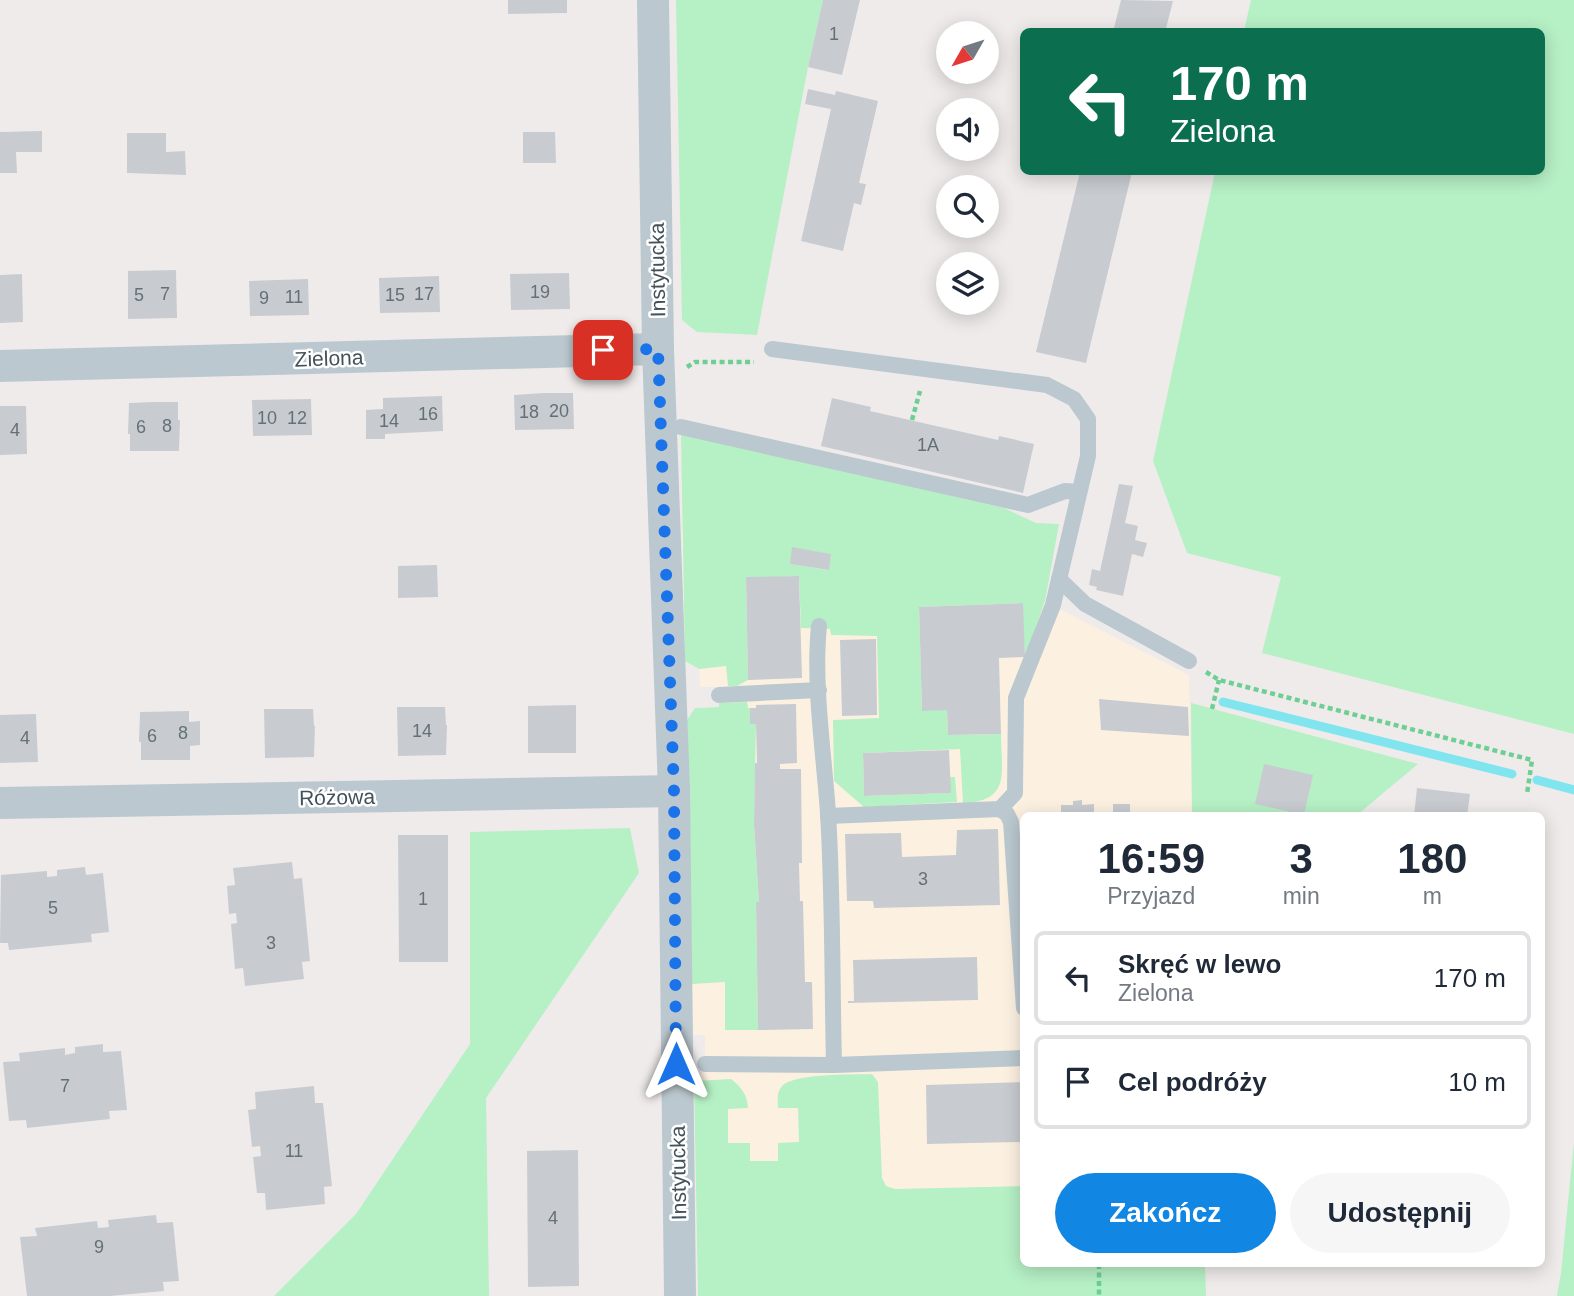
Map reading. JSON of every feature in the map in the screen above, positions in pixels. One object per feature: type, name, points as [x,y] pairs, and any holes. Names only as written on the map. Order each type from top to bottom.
[{"type":"street","name":"Instytucka","points":[[653,0],[658,349],[674,791],[680,1296]]},
{"type":"street","name":"Zielona","points":[[0,366],[658,349]]},
{"type":"street","name":"Różowa","points":[[0,803],[674,791]]},
{"type":"lane","points":[[772,349],[1047,385],[1074,399],[1088,419],[1088,457],[1053,605],[1016,698],[1015,793],[1000,809]]},
{"type":"lane","points":[[681,427],[1028,505],[1065,491],[1079,492]]},
{"type":"lane","points":[[1059,579],[1085,604],[1189,661]]},
{"type":"lane","points":[[819,626],[817,642],[828,816],[834,1065]]},
{"type":"lane","points":[[719,695],[820,690]]},
{"type":"lane","points":[[828,816],[1000,809],[1007,814],[1011,822],[1020,951]]},
{"type":"lane","points":[[705,1064],[834,1065],[1020,1058]]},
{"type":"path","points":[[1189,661],[1219,680],[1532,760],[1527,794]]},
{"type":"path","points":[[1212,709],[1219,680]]},
{"type":"path","points":[[1099,1267],[1099,1296]]},
{"type":"shaded area","points":[[682,530],[1002,580],[1189,675],[1192,812],[1020,812],[1020,1267],[1205,1267],[1206,1296],[698,1296],[694,1081],[705,1071],[705,1035],[693,1035],[687,720],[695,708],[719,707],[719,687],[700,687],[699,669],[685,661]]},
{"type":"green space","points":[[676,0],[823,0],[757,335],[697,332],[682,320]]},
{"type":"green space","points":[[1251,0],[1574,0],[1574,734],[1262,653],[1281,577],[1187,553],[1153,461],[1214,175],[1545,175],[1545,28],[1245,28]]},
{"type":"green space","points":[[681,434],[1004,508],[1036,523],[1059,524],[1045,601],[1025,657],[1022,603],[919,607],[922,710],[947,710],[948,735],[1001,734],[1002,772],[997,790],[990,797],[963,803],[960,749],[863,753],[864,796],[950,793],[950,777],[955,777],[957,802],[864,807],[834,781],[833,720],[879,718],[877,636],[831,635],[830,629],[801,628],[799,576],[746,578],[748,680],[737,686],[728,686],[726,666],[699,669],[685,661]],"holes":[[[793,548],[831,554],[828,570],[790,564]]]},
{"type":"green space","points":[[747,702],[750,708],[750,724],[756,724],[754,826],[759,902],[756,902],[758,1030],[725,1030],[725,982],[692,984],[687,720],[695,708],[719,707],[719,703]]},
{"type":"green space","points":[[1191,703],[1418,764],[1361,812],[1192,812]]},
{"type":"green space","points":[[630,828],[639,873],[486,1098],[489,1296],[274,1296],[356,1214],[470,1044],[470,832]]},
{"type":"green space","points":[[872,1074],[878,1082],[882,1178],[886,1186],[895,1189],[1020,1186],[1020,1267],[1205,1267],[1206,1296],[698,1296],[694,1081],[731,1079],[738,1085],[745,1095],[748,1108],[728,1109],[728,1143],[750,1143],[750,1161],[778,1161],[778,1143],[799,1142],[798,1108],[778,1108],[778,1094],[782,1086],[798,1079]]},
{"type":"green space","points":[[1574,1142],[1574,1296],[1557,1296],[1561,1273]]},
{"type":"building","points":[[508,0],[567,0],[567,13],[508,14]]},
{"type":"building","points":[[823,0],[860,0],[842,75],[808,67]]},
{"type":"building","points":[[1121,0],[1173,1],[1166,28],[1114,28]]},
{"type":"building","points":[[808,89],[835,95],[836,91],[878,101],[859,183],[866,184],[861,205],[854,203],[843,251],[801,241],[831,109],[805,104]]},
{"type":"building","points":[[42,131],[42,152],[16,152],[17,173],[0,173],[0,132]]},
{"type":"building","points":[[523,132],[555,132],[556,163],[523,163]]},
{"type":"building","points":[[127,133],[166,133],[166,152],[185,151],[186,175],[127,173]]},
{"type":"building","points":[[1079,175],[1131,175],[1086,363],[1036,352]]},
{"type":"building","points":[[176,270],[177,318],[128,319],[128,271]]},
{"type":"building","points":[[569,273],[570,309],[511,310],[510,274]]},
{"type":"building","points":[[22,274],[23,322],[0,323],[0,275]]},
{"type":"building","points":[[439,276],[440,312],[380,313],[379,278]]},
{"type":"building","points":[[308,279],[309,315],[250,316],[249,281]]},
{"type":"building","points":[[573,393],[574,429],[515,430],[514,395]]},
{"type":"building","points":[[442,396],[443,431],[385,434],[385,439],[366,439],[366,410],[383,409],[383,398]]},
{"type":"building","points":[[832,398],[871,407],[870,411],[998,440],[999,436],[1034,444],[1023,493],[821,446]]},
{"type":"building","points":[[311,399],[312,435],[253,436],[252,400]]},
{"type":"building","points":[[178,402],[179,451],[130,451],[129,403]]},
{"type":"building","points":[[0,406],[26,406],[27,454],[0,455]]},
{"type":"building","points":[[1119,484],[1133,486],[1125,523],[1138,526],[1135,540],[1147,543],[1143,557],[1132,554],[1123,596],[1096,590],[1097,587],[1089,585],[1092,569],[1100,571]]},
{"type":"building","points":[[792,547],[831,554],[829,570],[790,564]]},
{"type":"building","points":[[437,565],[438,597],[398,598],[398,566]]},
{"type":"building","points":[[799,576],[802,678],[748,680],[746,577]]},
{"type":"building","points":[[1023,603],[1025,657],[999,658],[1001,734],[948,735],[947,710],[922,711],[919,607]]},
{"type":"building","points":[[876,639],[877,715],[842,716],[840,640]]},
{"type":"building","points":[[1099,699],[1188,707],[1189,736],[1101,730]]},
{"type":"building","points":[[796,704],[797,763],[780,764],[780,769],[801,769],[800,901],[803,901],[805,982],[812,982],[813,1029],[758,1030],[756,902],[759,902],[754,825],[757,763],[756,724],[750,724],[750,708],[756,708],[756,705]]},
{"type":"building","points":[[576,705],[576,753],[528,753],[528,706]]},
{"type":"building","points":[[397,707],[445,707],[446,755],[398,756]]},
{"type":"building","points":[[264,709],[313,709],[314,757],[265,758]]},
{"type":"building","points":[[189,711],[189,722],[200,721],[200,745],[190,746],[190,760],[141,760],[140,712]]},
{"type":"building","points":[[36,714],[38,762],[0,763],[0,715]]},
{"type":"building","points":[[949,750],[951,793],[864,796],[863,753]]},
{"type":"building","points":[[1264,764],[1313,775],[1305,812],[1291,812],[1255,804]]},
{"type":"building","points":[[1417,788],[1470,794],[1468,812],[1414,812]]},
{"type":"building","points":[[1082,800],[1082,805],[1094,804],[1094,812],[1061,812],[1061,805],[1073,805],[1073,801]]},
{"type":"building","points":[[1113,804],[1130,804],[1130,812],[1113,812]]},
{"type":"building","points":[[998,829],[1000,905],[874,908],[873,901],[847,901],[845,834],[901,833],[902,857],[956,855],[957,830]]},
{"type":"building","points":[[398,835],[448,835],[448,962],[399,962]]},
{"type":"building","points":[[292,862],[294,879],[302,878],[310,961],[302,962],[304,979],[245,986],[243,968],[235,969],[231,924],[237,923],[236,913],[229,914],[227,886],[235,885],[233,868]]},
{"type":"building","points":[[85,867],[86,875],[103,873],[109,932],[91,934],[92,942],[9,950],[8,943],[0,943],[1,875],[47,871],[47,877],[57,876],[57,870]]},
{"type":"building","points":[[977,957],[978,1000],[848,1003],[854,1001],[853,960]]},
{"type":"building","points":[[103,1044],[103,1052],[121,1051],[127,1110],[109,1111],[110,1119],[27,1128],[26,1120],[9,1121],[3,1062],[20,1061],[19,1053],[65,1048],[65,1055],[75,1053],[75,1047]]},
{"type":"building","points":[[1020,1082],[1020,1142],[927,1144],[926,1085]]},
{"type":"building","points":[[314,1086],[315,1103],[323,1103],[332,1186],[324,1187],[325,1204],[266,1210],[265,1193],[257,1193],[253,1157],[261,1156],[260,1146],[252,1147],[248,1110],[256,1109],[255,1092]]},
{"type":"building","points":[[578,1150],[579,1286],[528,1287],[527,1151]]},
{"type":"building","points":[[156,1215],[157,1223],[173,1222],[179,1281],[163,1282],[164,1291],[110,1296],[27,1296],[20,1237],[37,1236],[35,1228],[97,1221],[98,1228],[109,1227],[108,1220]]},
{"type":"waterway","points":[[1223,702],[1512,774]]},
{"type":"waterway","points":[[1537,780],[1574,790]]},
{"type":"route","points":[[603,350],[658,349],[674,791],[676,1064]]}]
